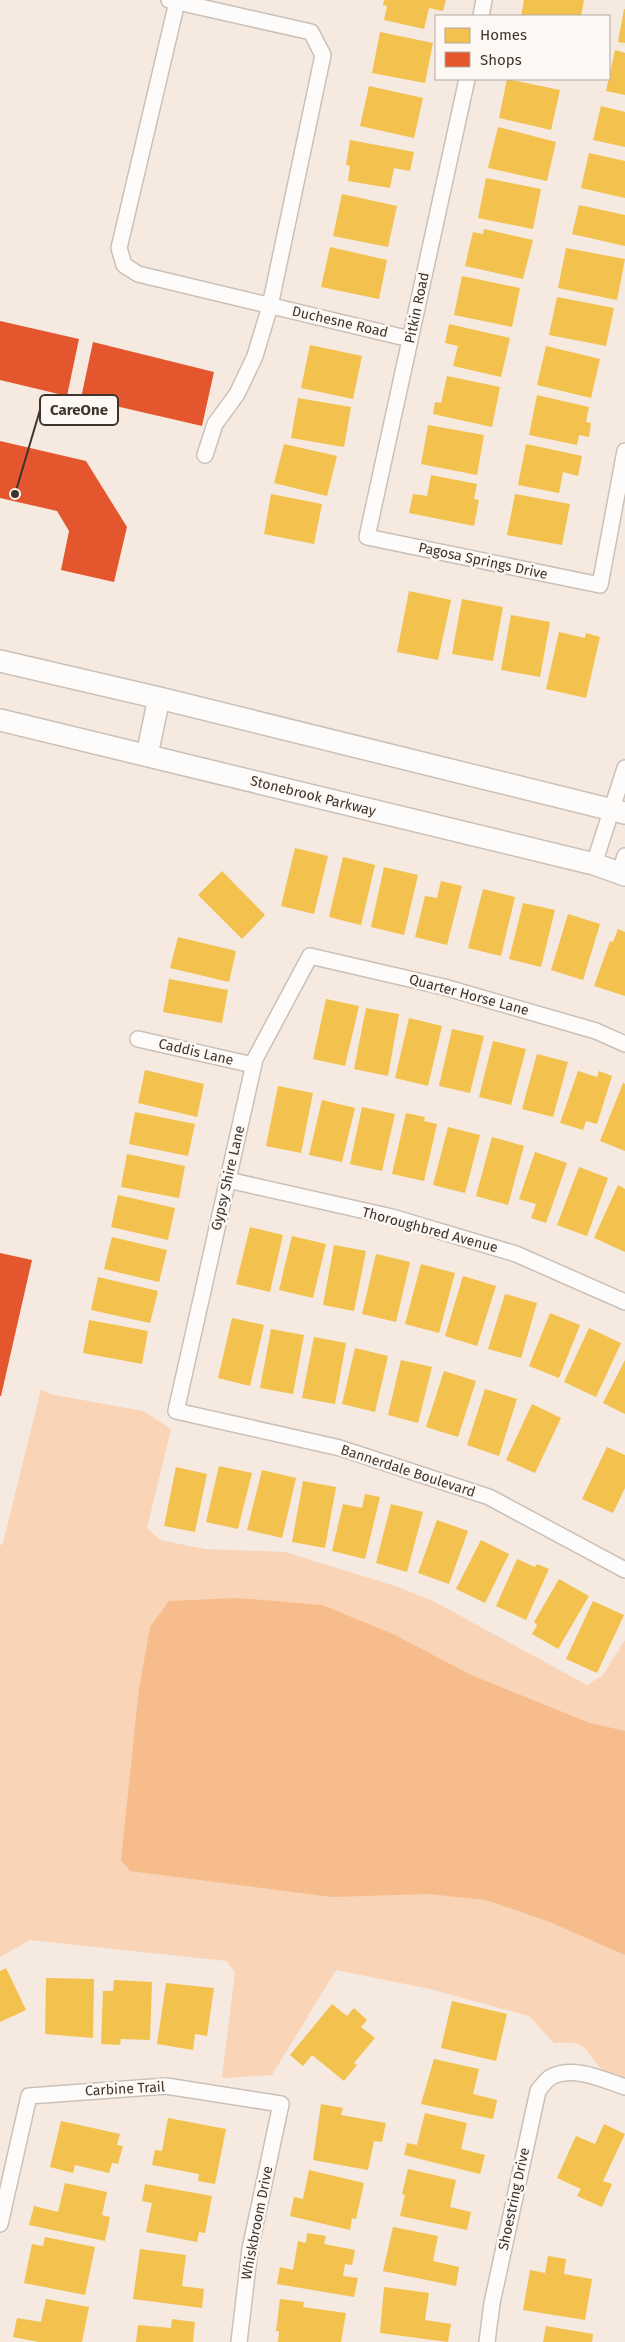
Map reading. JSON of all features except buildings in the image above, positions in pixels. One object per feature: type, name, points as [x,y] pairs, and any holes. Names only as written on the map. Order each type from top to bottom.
[{"type":"main road","points":[[0,661],[159,698],[618,811]]},
{"type":"main road","points":[[146,755],[159,698]]},
{"type":"main road","name":"Stonebrook Parkway","points":[[0,720],[594,864],[623,868]]},
{"type":"street","points":[[481,15],[484,0]]},
{"type":"street","points":[[173,1],[311,32],[323,56],[270,306],[255,356],[237,394],[214,424],[205,455]]},
{"type":"street","name":"Duchesne Road","points":[[173,1],[119,248],[124,265],[138,274],[410,339]]},
{"type":"street","name":"Pitkin Road","points":[[367,537],[467,80]]},
{"type":"street","name":"Pagosa Springs Drive","points":[[367,537],[600,585],[625,450]]},
{"type":"street","points":[[594,864],[618,811],[625,768]]},
{"type":"street","name":"Quarter Horse Lane","points":[[310,956],[444,987],[596,1031],[625,1044]]},
{"type":"street","name":"Gypsy Shire Lane","points":[[176,1411],[253,1065],[310,956]]},
{"type":"street","name":"Caddis Lane","points":[[138,1039],[253,1065]]},
{"type":"street","name":"Thoroughbred Avenue","points":[[228,1180],[392,1217],[516,1254],[625,1302]]},
{"type":"street","name":"Bannerdale Boulevard","points":[[176,1411],[340,1448],[489,1497],[625,1570]]},
{"type":"street","name":"Shoestring Drive","points":[[487,2342],[492,2302],[538,2091],[551,2077],[567,2073],[590,2075],[625,2087]]},
{"type":"street","name":"Carbine Trail","points":[[0,2224],[29,2096],[166,2086],[281,2104]]},
{"type":"street","name":"Whiskbroom Drive","points":[[239,2342],[250,2249],[281,2104]]},
{"type":"shaded area","points":[[41,1389],[50,1394],[143,1411],[171,1429],[147,1528],[160,1540],[205,1549],[285,1552],[395,1586],[433,1601],[587,1685],[603,1675],[625,1640],[625,2079],[605,2072],[580,2044],[554,2043],[529,2016],[430,1989],[336,1970],[272,2075],[222,2078],[235,1973],[227,1961],[30,1940],[0,1957],[0,1546],[3,1543]]},
{"type":"shaded area","points":[[238,1598],[322,1605],[393,1634],[471,1675],[590,1723],[625,1731],[625,1955],[550,1922],[486,1900],[428,1894],[332,1897],[130,1871],[121,1860],[139,1689],[150,1627],[169,1601]]},
{"type":"place","name":"CareOne","points":[[15,494]]}]
